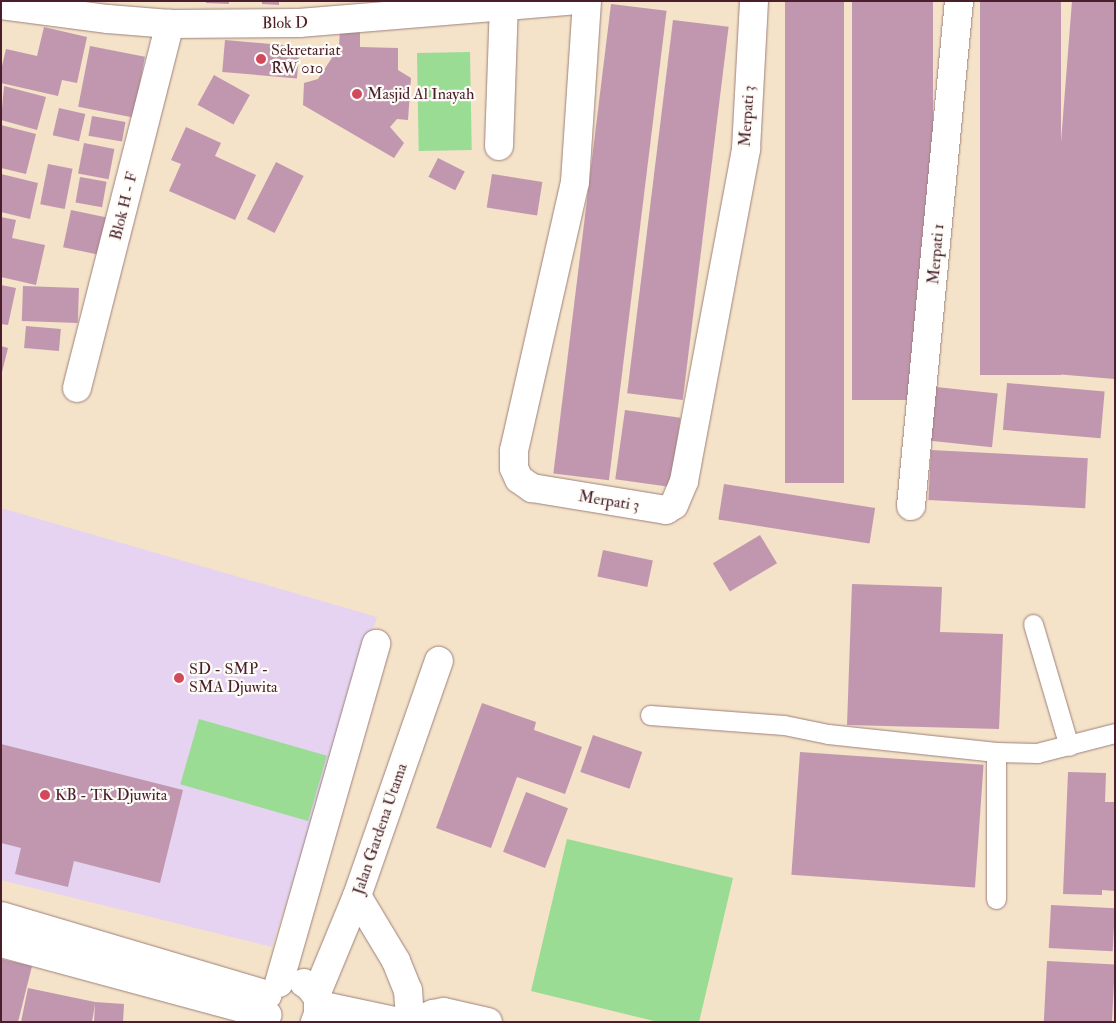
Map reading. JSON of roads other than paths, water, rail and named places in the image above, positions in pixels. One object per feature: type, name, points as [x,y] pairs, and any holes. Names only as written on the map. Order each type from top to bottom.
[{"type":"street","name":"Blok D","points":[[1,5],[108,19],[170,24],[299,23],[504,4],[569,1]]},
{"type":"street","name":"Merpati 3","points":[[587,1],[576,182],[514,452],[514,468],[519,479],[532,488],[666,510],[674,505],[684,481],[746,149],[754,1]]},
{"type":"street","name":"Merpati 1","points":[[911,506],[959,1]]},
{"type":"street","points":[[499,146],[504,4]]},
{"type":"street","name":"Blok H - F","points":[[77,388],[170,24]]},
{"type":"street","points":[[270,1010],[376,644]]},
{"type":"street","name":"Jalan Gardena Utama","points":[[317,1007],[439,661]]},
{"type":"street","points":[[357,896],[396,960],[408,990],[410,1022]]},
{"type":"street","points":[[1,916],[270,1010]]},
{"type":"street","points":[[1,943],[270,1010]]},
{"type":"street","points":[[270,1010],[295,980],[310,987],[317,1007],[400,1022]]},
{"type":"street","points":[[415,1022],[433,1014],[444,1012],[488,1022]]},
{"type":"lane","points":[[1033,624],[1069,746]]},
{"type":"lane","points":[[650,716],[784,725],[828,734],[996,752],[1037,753],[1115,733]]},
{"type":"lane","points":[[996,752],[996,899]]},
{"type":"place","name":"Sekretariat RW 010","points":[[261,59]]},
{"type":"place","name":"Masjid Al Inayah","points":[[357,94]]},
{"type":"place","name":"SD - SMP - SMA Djuwita","points":[[179,678]]},
{"type":"place","name":"KB - TK Djuwita","points":[[45,795]]}]
